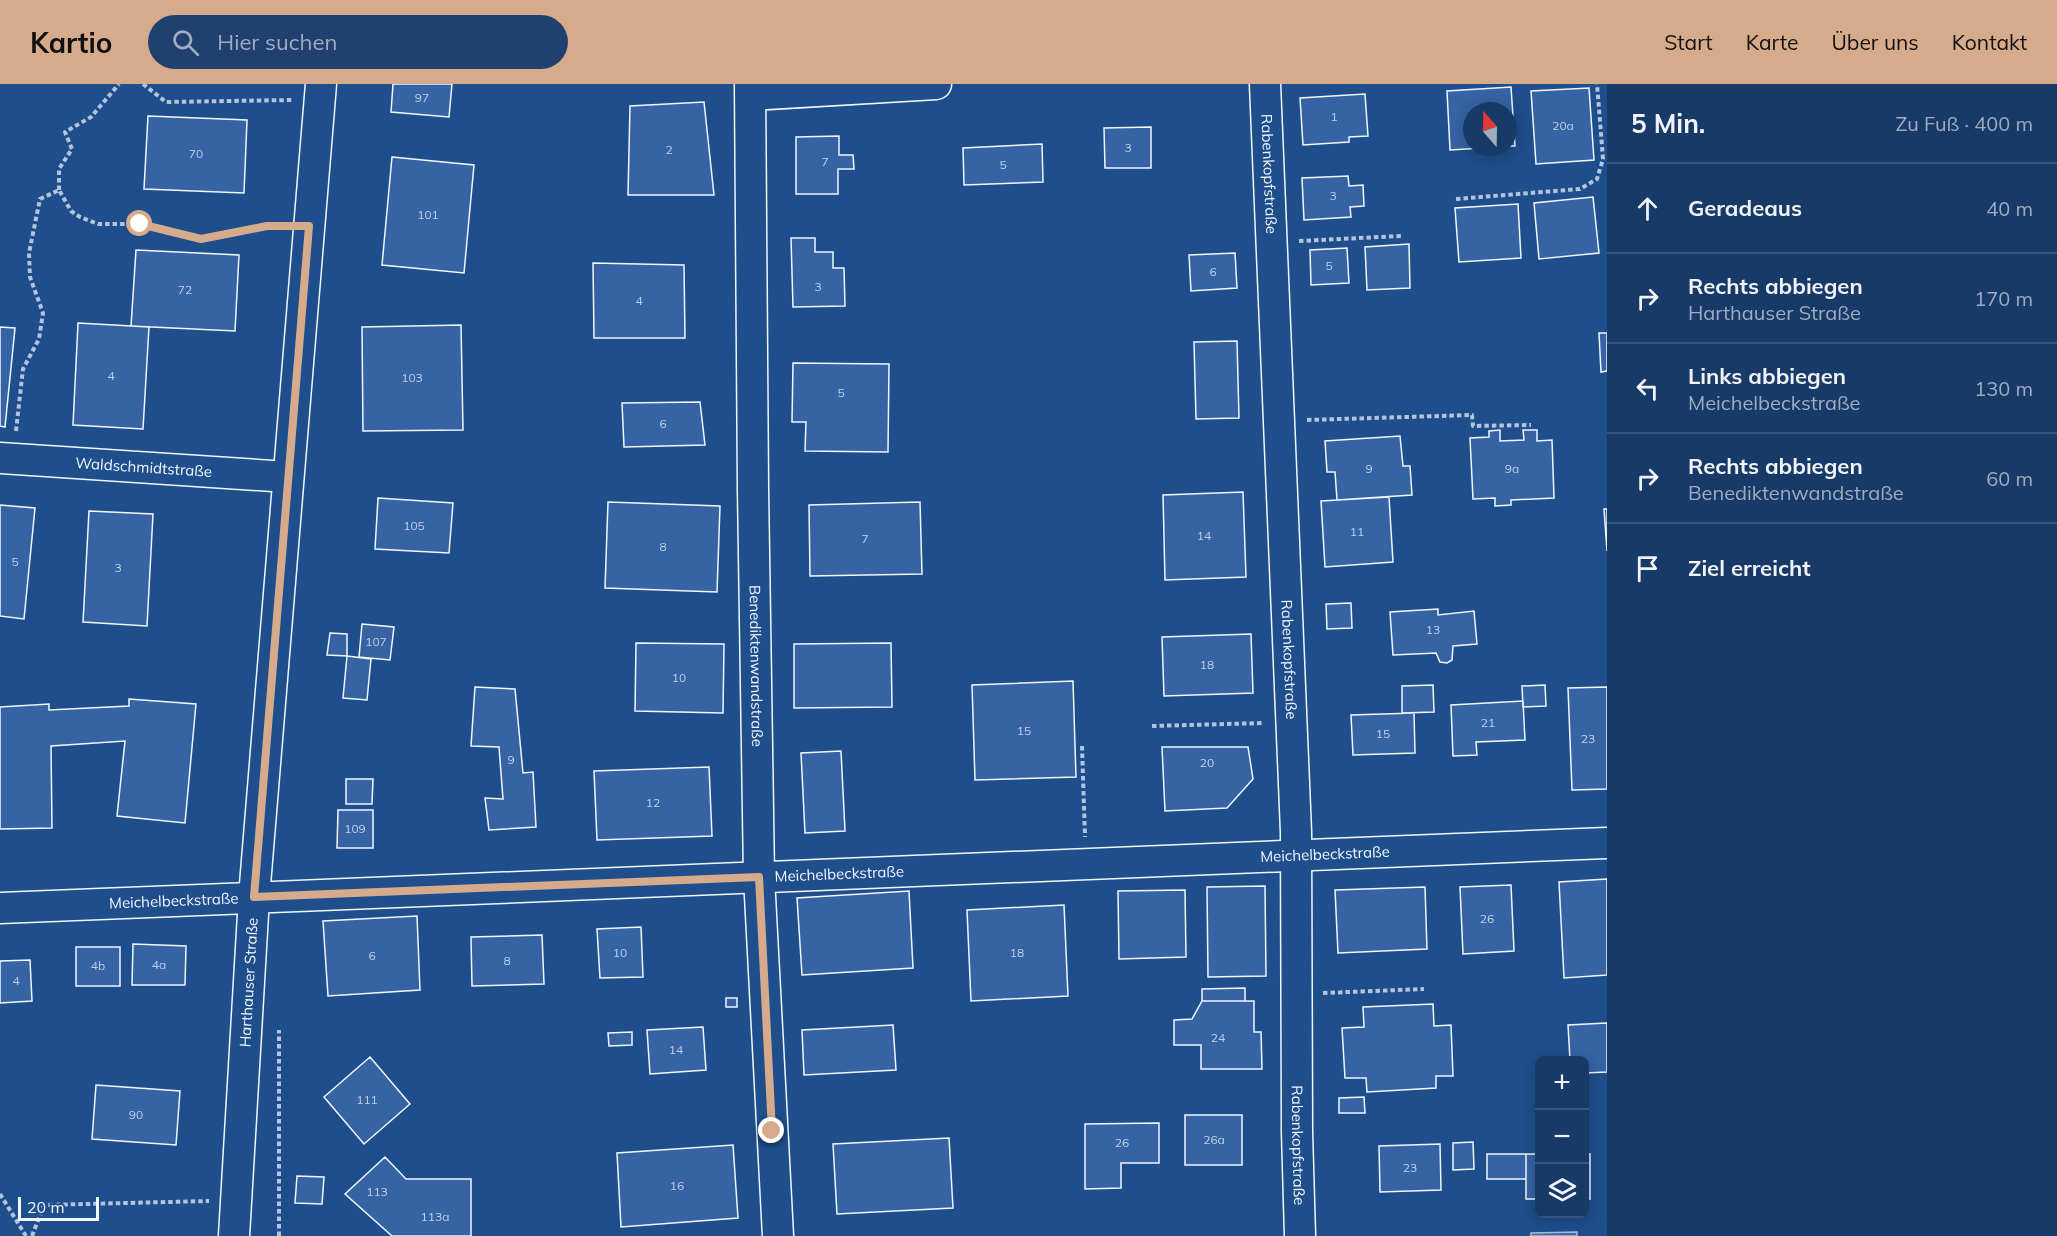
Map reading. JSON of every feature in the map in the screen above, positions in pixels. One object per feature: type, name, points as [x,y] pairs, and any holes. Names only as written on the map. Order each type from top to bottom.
[{"type":"street","points":[[750,89],[936,84]]},
{"type":"street","name":"Rabenkopfstraße","points":[[1265,84],[1296,856],[1296,1132],[1300,1236]]},
{"type":"street","name":"Benediktenwandstraße","points":[[750,89],[759,877],[778,1236]]},
{"type":"street","name":"Harthauser Straße","points":[[234,1236],[254,897],[320,93]]},
{"type":"street","name":"Waldschmidtstraße","points":[[6,458],[288,477]]},
{"type":"street","name":"Meichelbeckstraße","points":[[0,908],[1607,843]]},
{"type":"path","points":[[119,84],[91,117],[64,132],[72,149],[59,169],[60,190],[71,211],[80,218],[98,224],[140,224],[201,239],[267,226],[309,226]]},
{"type":"path","points":[[143,84],[166,102],[258,102],[287,100],[320,93]]},
{"type":"path","points":[[1456,199],[1580,189],[1597,179],[1603,159],[1597,84]]},
{"type":"path","points":[[6,458],[23,369],[39,339],[43,313],[30,277],[29,253],[40,199],[60,190]]},
{"type":"path","points":[[1271,243],[1401,236]]},
{"type":"path","points":[[1279,421],[1472,415],[1473,426],[1531,425]]},
{"type":"path","points":[[1152,726],[1265,723]]},
{"type":"path","points":[[1082,746],[1086,864]]},
{"type":"path","points":[[1313,993],[1424,989]]},
{"type":"path","points":[[279,1030],[279,1236]]},
{"type":"path","points":[[0,1194],[26,1236]]},
{"type":"path","points":[[33,1236],[44,1205],[237,1200]]},
{"type":"water","points":[[1577,1232],[1577,1236],[1531,1236],[1531,1233]]},
{"type":"building","points":[[393,84],[452,84],[449,117],[391,112]]},
{"type":"building","points":[[1511,87],[1512,102],[1463,102],[1463,149],[1450,150],[1447,91]]},
{"type":"building","points":[[1589,88],[1594,160],[1536,164],[1531,91]]},
{"type":"building","points":[[1365,94],[1368,136],[1349,137],[1349,142],[1303,145],[1300,98]]},
{"type":"building","points":[[704,102],[714,195],[628,195],[630,106]]},
{"type":"building","points":[[148,116],[247,120],[244,193],[144,189]]},
{"type":"building","points":[[1151,127],[1151,168],[1105,168],[1104,128]]},
{"type":"building","points":[[839,136],[839,155],[853,155],[854,169],[838,169],[838,194],[796,194],[796,137]]},
{"type":"building","points":[[1042,144],[1043,182],[964,185],[963,148]]},
{"type":"building","points":[[392,157],[474,165],[464,273],[382,265]]},
{"type":"building","points":[[1348,176],[1349,186],[1363,185],[1364,206],[1350,207],[1351,217],[1304,220],[1302,178]]},
{"type":"building","points":[[1593,197],[1599,253],[1539,259],[1534,203]]},
{"type":"building","points":[[1518,204],[1521,258],[1459,262],[1455,208]]},
{"type":"building","points":[[791,238],[815,238],[815,252],[833,252],[833,268],[844,268],[845,306],[793,307]]},
{"type":"building","points":[[1409,244],[1410,288],[1367,290],[1365,247]]},
{"type":"building","points":[[1347,248],[1349,283],[1311,285],[1310,250]]},
{"type":"building","points":[[136,250],[239,255],[235,331],[131,326]]},
{"type":"building","points":[[1235,253],[1237,288],[1191,291],[1189,255]]},
{"type":"building","points":[[593,263],[684,265],[685,338],[594,338]]},
{"type":"building","points":[[78,323],[149,327],[143,429],[73,425]]},
{"type":"building","points":[[461,325],[463,430],[363,431],[362,327]]},
{"type":"building","points":[[0,327],[15,328],[5,427],[0,426]]},
{"type":"building","points":[[1599,333],[1607,333],[1607,371],[1601,372]]},
{"type":"building","points":[[1237,341],[1239,418],[1196,419],[1194,342]]},
{"type":"building","points":[[793,363],[889,364],[888,452],[805,451],[806,422],[792,422]]},
{"type":"building","points":[[700,402],[705,445],[624,447],[622,403]]},
{"type":"building","points":[[1500,430],[1500,441],[1524,440],[1523,430],[1537,430],[1537,441],[1552,440],[1554,498],[1511,500],[1511,505],[1495,506],[1495,498],[1473,499],[1470,438],[1489,437],[1489,431]]},
{"type":"building","points":[[1400,436],[1403,466],[1410,466],[1412,495],[1337,500],[1335,472],[1327,472],[1325,441]]},
{"type":"building","points":[[1243,492],[1246,577],[1165,580],[1163,495]]},
{"type":"building","points":[[1389,497],[1393,562],[1325,567],[1321,501]]},
{"type":"building","points":[[378,498],[453,503],[449,553],[375,549]]},
{"type":"building","points":[[608,502],[720,506],[717,592],[605,588]]},
{"type":"building","points":[[920,502],[922,574],[810,576],[809,505]]},
{"type":"building","points":[[0,505],[35,508],[24,619],[0,616]]},
{"type":"building","points":[[1604,509],[1607,509],[1607,551]]},
{"type":"building","points":[[89,511],[153,514],[147,626],[83,622]]},
{"type":"building","points":[[1351,603],[1352,628],[1327,629],[1326,604]]},
{"type":"building","points":[[1438,609],[1438,615],[1474,611],[1477,644],[1453,646],[1452,660],[1447,663],[1440,662],[1436,653],[1393,655],[1390,612]]},
{"type":"building","points":[[362,624],[394,627],[390,660],[359,657]]},
{"type":"building","points":[[330,633],[347,634],[347,656],[327,655]]},
{"type":"building","points":[[1251,634],[1253,693],[1164,696],[1162,637]]},
{"type":"building","points":[[636,643],[724,644],[723,713],[635,711]]},
{"type":"building","points":[[891,643],[892,707],[794,708],[794,644]]},
{"type":"building","points":[[347,656],[371,659],[367,700],[343,698]]},
{"type":"building","points":[[1073,681],[1076,777],[975,780],[972,685]]},
{"type":"building","points":[[1433,685],[1434,712],[1402,713],[1402,686]]},
{"type":"building","points":[[1545,685],[1546,706],[1523,707],[1522,686]]},
{"type":"building","points":[[475,687],[515,689],[523,773],[533,772],[536,827],[489,830],[485,798],[503,799],[499,747],[471,746]]},
{"type":"building","points":[[1607,687],[1607,789],[1572,790],[1568,688]]},
{"type":"building","points":[[129,699],[196,704],[185,823],[117,816],[125,741],[51,746],[52,828],[0,829],[0,707],[49,704],[49,710],[129,706]]},
{"type":"building","points":[[1523,701],[1525,740],[1476,742],[1477,755],[1453,756],[1451,705]]},
{"type":"building","points":[[1414,713],[1415,753],[1353,755],[1351,715]]},
{"type":"building","points":[[1162,747],[1248,747],[1253,779],[1227,808],[1165,811]]},
{"type":"building","points":[[841,751],[845,831],[805,833],[801,753]]},
{"type":"building","points":[[709,767],[712,836],[597,840],[594,771]]},
{"type":"building","points":[[346,779],[373,779],[372,804],[346,804]]},
{"type":"building","points":[[338,810],[373,810],[373,848],[337,848]]},
{"type":"building","points":[[1607,879],[1607,975],[1564,978],[1559,882]]},
{"type":"building","points":[[1511,885],[1514,951],[1463,954],[1460,887]]},
{"type":"building","points":[[1265,886],[1266,976],[1208,977],[1207,887]]},
{"type":"building","points":[[1425,887],[1427,949],[1338,953],[1335,890]]},
{"type":"building","points":[[1185,890],[1186,957],[1119,959],[1118,891]]},
{"type":"building","points":[[909,891],[913,968],[802,975],[797,898]]},
{"type":"building","points":[[1064,905],[1068,996],[971,1001],[967,910]]},
{"type":"building","points":[[417,916],[420,990],[328,996],[323,921]]},
{"type":"building","points":[[641,927],[643,977],[600,978],[597,929]]},
{"type":"building","points":[[542,935],[544,984],[472,986],[471,937]]},
{"type":"building","points":[[133,944],[186,946],[185,985],[132,985]]},
{"type":"building","points":[[76,947],[120,947],[120,986],[76,986]]},
{"type":"building","points":[[30,960],[32,1001],[0,1003],[0,961]]},
{"type":"building","points":[[1245,988],[1245,1001],[1202,1001],[1202,989]]},
{"type":"building","points":[[726,998],[737,998],[737,1007],[726,1007]]},
{"type":"building","points":[[1202,1001],[1254,1001],[1254,1032],[1261,1032],[1262,1069],[1201,1069],[1201,1045],[1174,1045],[1174,1020],[1192,1019]]},
{"type":"building","points":[[1433,1004],[1434,1026],[1451,1025],[1453,1076],[1436,1076],[1436,1088],[1367,1092],[1366,1078],[1345,1078],[1342,1028],[1364,1027],[1363,1007]]},
{"type":"building","points":[[1607,1023],[1607,1072],[1589,1073],[1589,1056],[1570,1056],[1568,1025]]},
{"type":"building","points":[[893,1025],[896,1070],[804,1075],[802,1030]]},
{"type":"building","points":[[703,1027],[706,1070],[650,1074],[647,1030]]},
{"type":"building","points":[[632,1032],[632,1045],[609,1046],[608,1033]]},
{"type":"building","points":[[370,1057],[410,1104],[364,1144],[324,1097]]},
{"type":"building","points":[[96,1085],[180,1091],[176,1145],[92,1139]]},
{"type":"building","points":[[1364,1097],[1365,1113],[1339,1113],[1339,1098]]},
{"type":"building","points":[[1185,1115],[1242,1115],[1242,1165],[1185,1165]]},
{"type":"building","points":[[1159,1123],[1159,1163],[1121,1163],[1121,1188],[1085,1189],[1085,1124]]},
{"type":"building","points":[[949,1138],[953,1208],[837,1214],[833,1144]]},
{"type":"building","points":[[1473,1142],[1474,1169],[1453,1170],[1453,1143]]},
{"type":"building","points":[[1440,1144],[1441,1190],[1380,1192],[1379,1146]]},
{"type":"building","points":[[733,1145],[738,1218],[621,1227],[617,1153]]},
{"type":"building","points":[[1487,1154],[1526,1154],[1526,1179],[1487,1179]]},
{"type":"building","points":[[1526,1154],[1535,1154],[1535,1199],[1526,1199]]},
{"type":"building","points":[[1589,1154],[1590,1154],[1589,1199]]},
{"type":"building","points":[[385,1157],[406,1179],[471,1179],[471,1236],[392,1236],[345,1194]]},
{"type":"building","points":[[297,1176],[324,1177],[322,1204],[295,1203]]},
{"type":"route","points":[[140,224],[201,239],[267,226],[309,226],[254,897],[759,877],[772,1131]]}]
